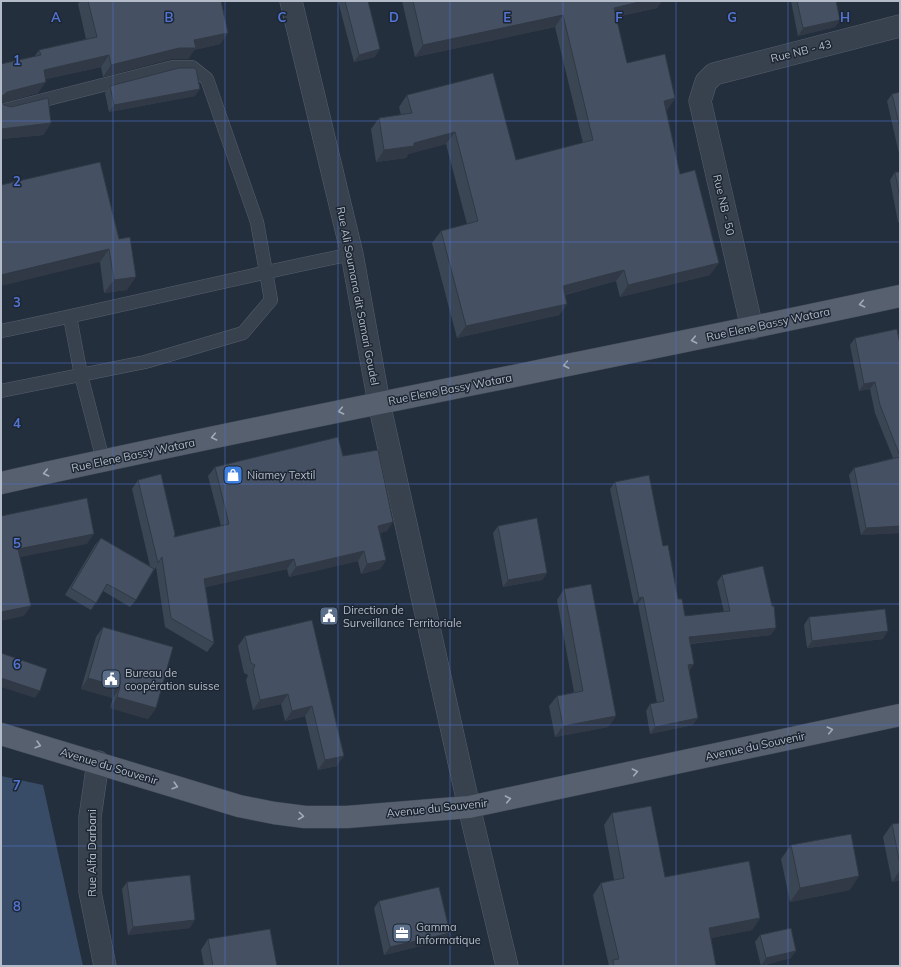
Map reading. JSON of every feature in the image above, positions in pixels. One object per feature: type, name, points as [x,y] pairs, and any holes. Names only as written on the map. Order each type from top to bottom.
[{"type":"main road","name":"Rue Elene Bassy Watara","points":[[1,484],[104,460],[752,328],[900,296]]},
{"type":"main road","name":"Avenue du Souvenir","points":[[1,734],[98,762],[239,806],[298,816],[347,817],[469,807],[900,715]]},
{"type":"street","name":"Rue Ali Soumana dit Samari Goudel","points":[[291,1],[352,254],[379,403],[469,807],[507,966]]},
{"type":"street","name":"Rue NB - 43","points":[[706,82],[714,74],[900,26]]},
{"type":"street","name":"Rue NB - 50","points":[[706,82],[700,101],[752,328]]},
{"type":"street","name":"Rue Alfa Darbani","points":[[98,762],[90,817],[90,892],[105,966]]},
{"type":"lane","points":[[1,111],[173,67],[192,68],[207,79],[257,222],[271,300],[242,333],[145,362],[1,391]]},
{"type":"lane","points":[[1,331],[70,317],[266,271],[352,254]]},
{"type":"lane","points":[[70,317],[81,374],[104,460]]},
{"type":"water","points":[[1,776],[43,785],[83,966],[1,966]]},
{"type":"building","points":[[88,1],[221,1],[228,33],[194,40],[196,48],[179,48],[111,65],[109,55],[44,70],[46,82],[7,92],[1,97],[1,64],[41,55],[39,50],[97,37]]},
{"type":"building","points":[[345,1],[368,1],[380,49],[359,55]]},
{"type":"building","points":[[413,1],[643,1],[614,8],[627,63],[665,54],[675,98],[664,101],[680,174],[695,170],[719,263],[628,285],[624,270],[563,286],[567,304],[466,326],[441,231],[478,221],[455,132],[414,143],[414,146],[384,150],[379,118],[412,113],[407,95],[493,73],[516,160],[593,140],[563,15],[423,45]]},
{"type":"building","points":[[797,1],[836,1],[840,20],[803,28]]},
{"type":"building","points":[[179,68],[196,69],[200,89],[114,105],[110,86]]},
{"type":"building","points":[[900,92],[900,128],[892,94]]},
{"type":"building","points":[[48,98],[51,123],[1,129],[1,101],[4,105],[11,107]]},
{"type":"building","points":[[100,162],[119,239],[130,237],[136,277],[114,280],[109,249],[1,275],[1,185]]},
{"type":"building","points":[[895,172],[900,172],[900,198]]},
{"type":"building","points":[[897,329],[900,344],[900,456],[880,405],[875,382],[864,384],[855,338]]},
{"type":"building","points":[[338,437],[343,456],[378,450],[393,522],[378,526],[386,560],[367,564],[364,551],[296,567],[294,559],[204,579],[214,643],[171,618],[162,557],[158,563],[138,480],[161,474],[175,534],[174,537],[229,524],[215,467]]},
{"type":"building","points":[[900,457],[900,526],[866,528],[854,468]]},
{"type":"building","points":[[649,475],[663,546],[668,545],[678,599],[682,599],[685,616],[730,611],[722,575],[763,566],[772,606],[774,606],[776,628],[689,637],[694,664],[688,665],[698,718],[655,727],[650,704],[664,701],[643,597],[639,598],[615,482]]},
{"type":"building","points":[[87,498],[94,534],[18,549],[31,606],[1,612],[1,516]]},
{"type":"building","points":[[537,518],[547,573],[508,580],[498,526]]},
{"type":"building","points":[[101,538],[154,569],[136,600],[107,584],[96,603],[71,588]]},
{"type":"building","points":[[591,584],[616,716],[563,726],[557,696],[583,691],[564,589]]},
{"type":"building","points":[[885,609],[888,631],[812,641],[809,617]]},
{"type":"building","points":[[312,620],[344,756],[325,760],[312,706],[292,711],[288,694],[260,700],[253,670],[255,665],[251,663],[245,636]]},
{"type":"building","points":[[103,627],[173,647],[156,708],[117,697],[120,687],[88,678]]},
{"type":"building","points":[[1,653],[47,669],[40,691],[1,678]]},
{"type":"building","points":[[651,806],[665,877],[749,861],[760,918],[709,928],[716,966],[614,966],[613,960],[619,959],[601,883],[624,878],[612,813]]},
{"type":"building","points":[[900,823],[900,865],[892,824]]},
{"type":"building","points":[[851,834],[859,876],[800,888],[791,845]]},
{"type":"building","points":[[190,875],[195,920],[133,927],[127,882]]},
{"type":"building","points":[[439,887],[450,933],[390,947],[379,901]]},
{"type":"building","points":[[791,928],[796,951],[766,958],[760,935]]},
{"type":"building","points":[[270,929],[277,966],[213,966],[208,939]]},
{"type":"place","name":"Niamey Textil","points":[[233,475]]},
{"type":"place","name":"Direction de Surveillance Territoriale","points":[[329,616]]},
{"type":"place","name":"Bureau de coopération suisse","points":[[111,679]]},
{"type":"place","name":"Gamma Informatique","points":[[402,933]]}]
